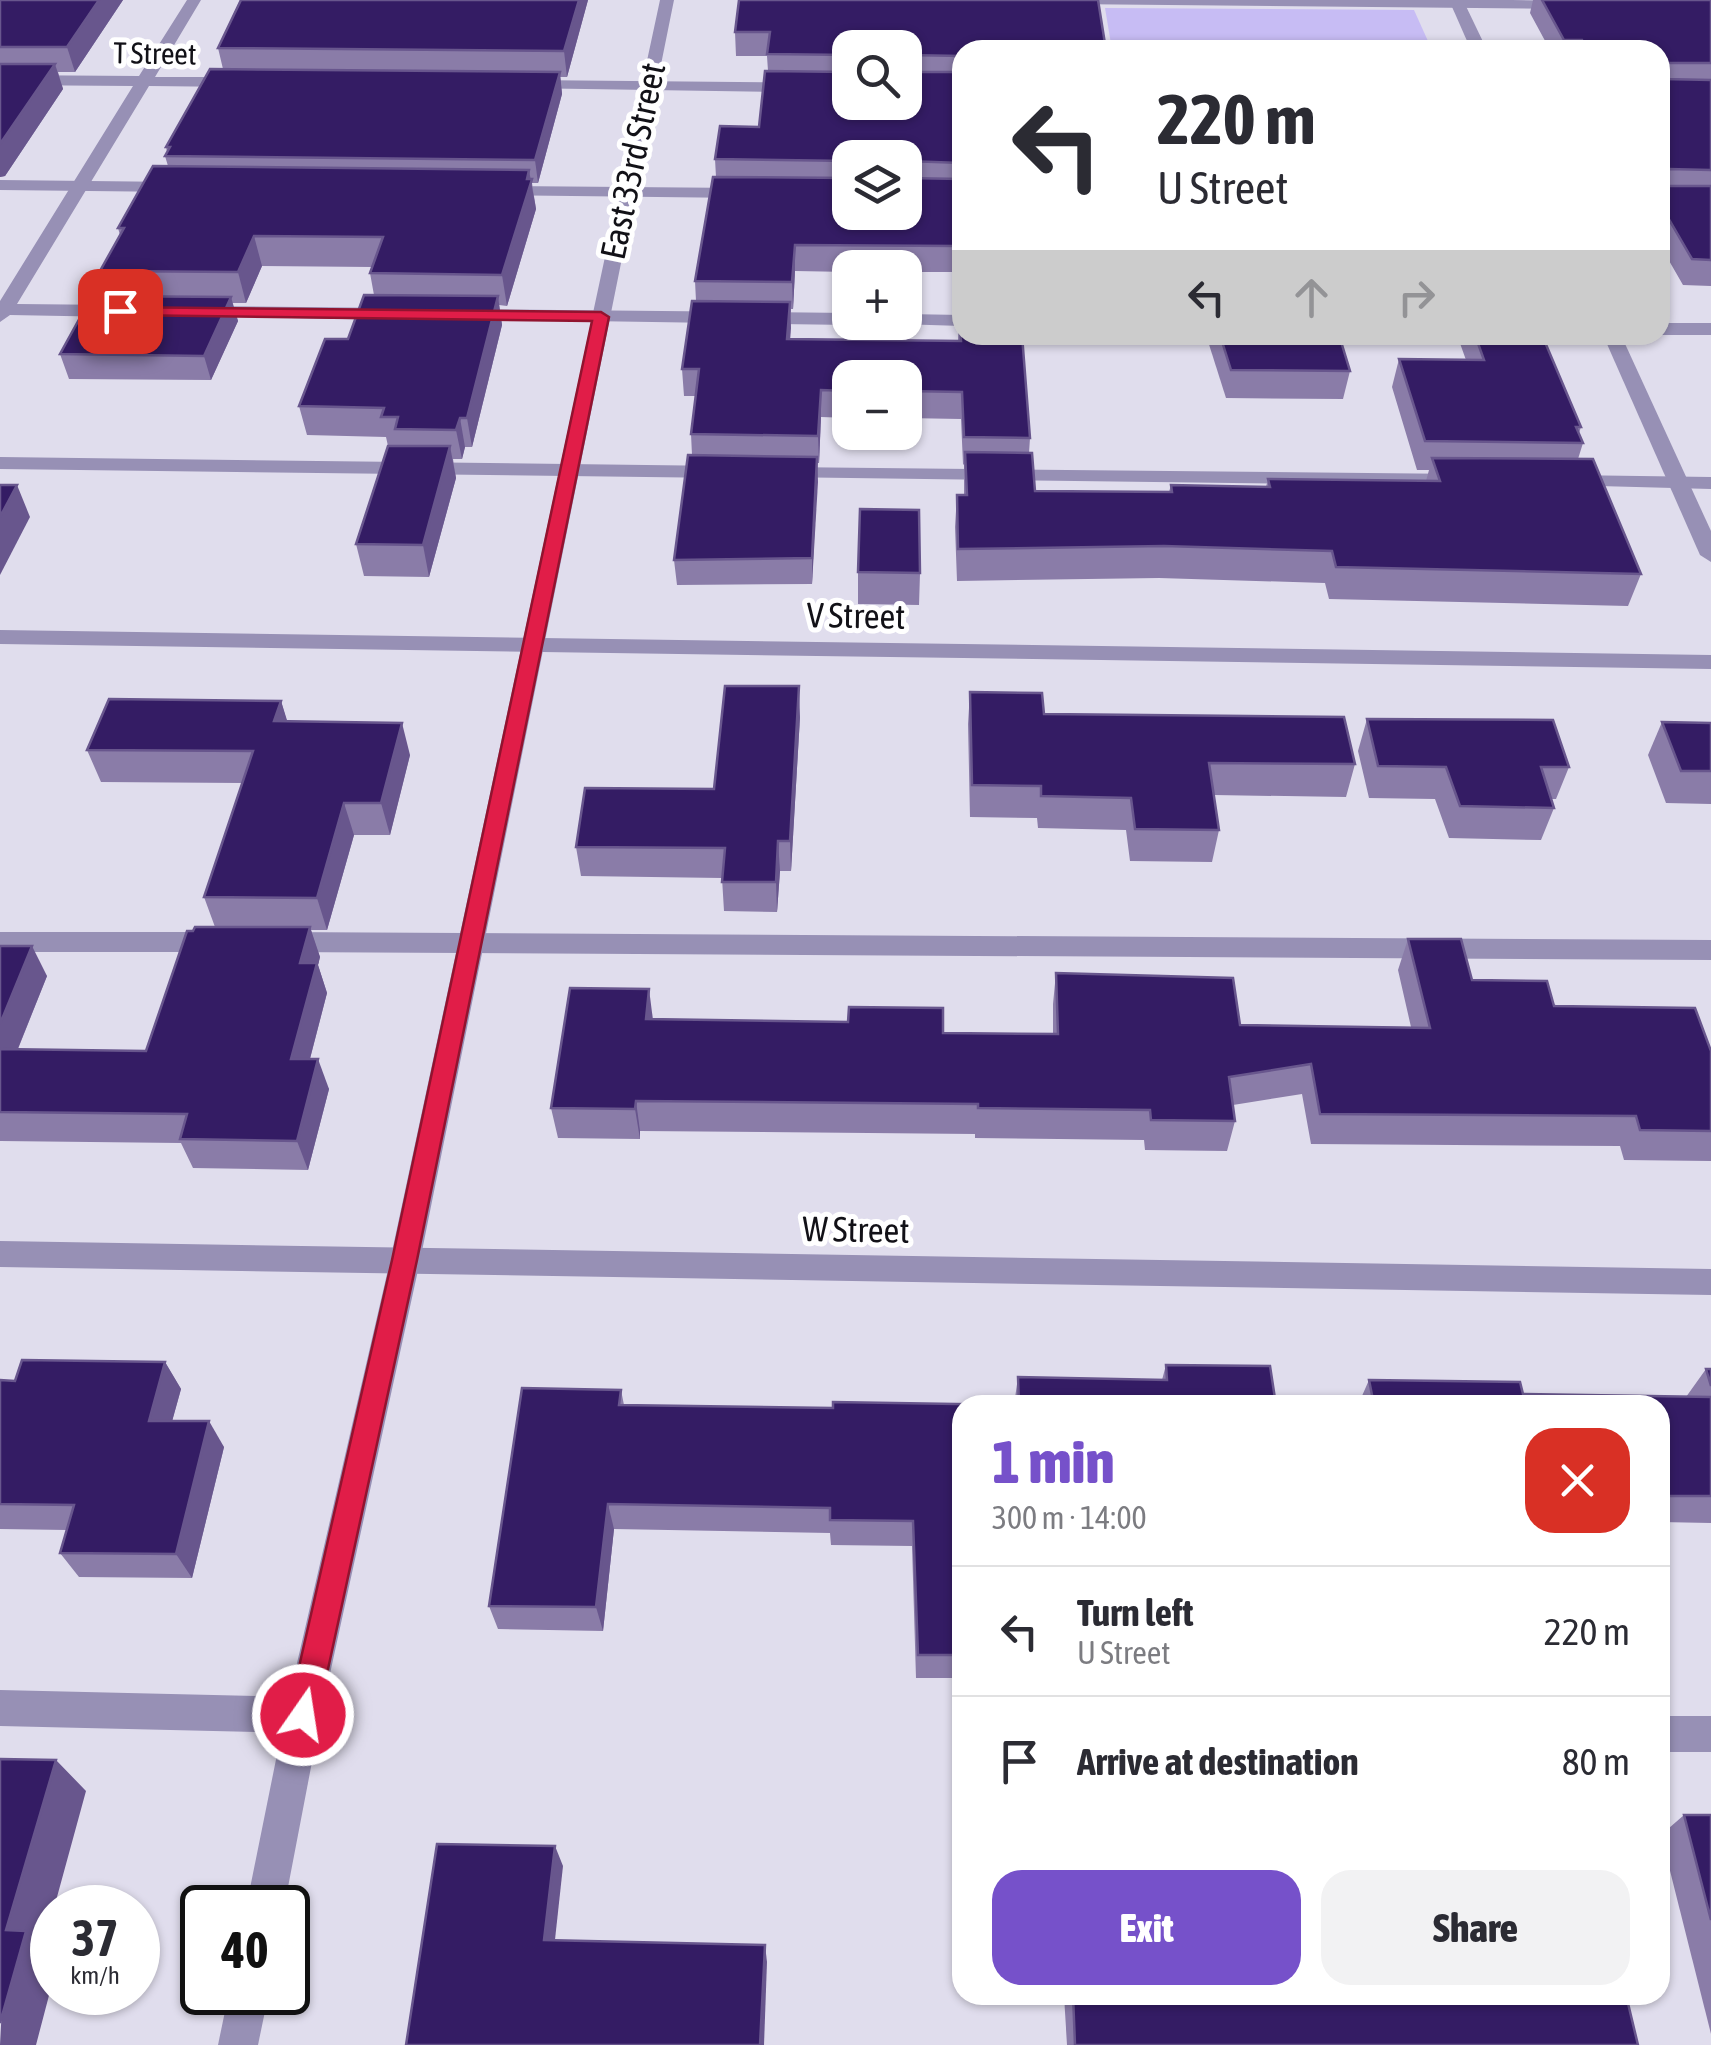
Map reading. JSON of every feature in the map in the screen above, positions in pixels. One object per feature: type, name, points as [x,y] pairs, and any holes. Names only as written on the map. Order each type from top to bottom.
[{"type":"street","points":[[1,311],[194,0]]},
{"type":"street","name":"East 33rd Street","points":[[270,1885],[667,0]]},
{"type":"street","points":[[1065,0],[1594,6]]},
{"type":"street","points":[[1457,2],[1474,40]]},
{"type":"street","name":"T Street","points":[[0,80],[264,82]]},
{"type":"street","points":[[502,84],[832,88]]},
{"type":"street","points":[[0,185],[197,188]]},
{"type":"street","points":[[471,190],[757,194]]},
{"type":"street","points":[[1,311],[139,311]]},
{"type":"street","points":[[178,312],[409,314]]},
{"type":"street","points":[[448,315],[832,320]]},
{"type":"street","points":[[922,320],[952,321]]},
{"type":"street","points":[[1670,328],[1711,329]]},
{"type":"street","points":[[1617,345],[1711,555]]},
{"type":"street","points":[[0,463],[1482,480]]},
{"type":"street","points":[[1542,481],[1711,483]]},
{"type":"street","name":"V Street","points":[[0,637],[1711,662]]},
{"type":"street","points":[[0,942],[1711,950]]},
{"type":"street","name":"W Street","points":[[0,1254],[1711,1282]]},
{"type":"street","points":[[0,1708],[303,1715]]},
{"type":"street","points":[[1670,1734],[1711,1734]]},
{"type":"street","points":[[238,2045],[244,2015]]},
{"type":"shaded area","points":[[1105,8],[1414,10],[1428,40],[1110,40]]},
{"type":"building","points":[[0,0],[99,0],[67,47],[0,47]]},
{"type":"building","points":[[241,0],[579,0],[564,51],[218,48]]},
{"type":"building","points":[[739,0],[1098,0],[1104,40],[952,40],[952,56],[922,55],[922,30],[832,30],[832,55],[767,54],[770,32],[735,32]]},
{"type":"building","points":[[1542,0],[1711,0],[1711,63],[1670,63],[1670,40],[1564,40]]},
{"type":"building","points":[[0,64],[55,64],[0,144]]},
{"type":"building","points":[[210,69],[560,72],[535,160],[165,156],[170,147],[166,147]]},
{"type":"building","points":[[765,71],[832,72],[832,120],[922,120],[922,72],[952,72],[952,163],[922,162],[922,140],[832,140],[832,161],[715,159],[720,126],[759,127]]},
{"type":"building","points":[[1670,79],[1711,80],[1711,170],[1670,169]]},
{"type":"building","points":[[153,166],[529,170],[527,179],[532,179],[502,275],[370,273],[383,237],[254,236],[238,272],[100,271],[124,228],[118,228]]},
{"type":"building","points":[[713,177],[832,178],[832,230],[922,230],[922,178],[952,179],[952,246],[795,245],[792,282],[695,281]]},
{"type":"building","points":[[1670,186],[1711,186],[1711,260],[1692,259],[1670,221]]},
{"type":"building","points":[[364,295],[498,296],[467,418],[460,418],[456,430],[395,429],[398,417],[381,417],[384,408],[299,406],[325,339],[348,339]]},
{"type":"building","points":[[92,296],[231,297],[204,356],[60,354]]},
{"type":"building","points":[[692,301],[790,302],[787,339],[1023,345],[1030,438],[964,437],[962,392],[922,391],[922,360],[832,360],[832,390],[821,390],[818,436],[691,434],[699,369],[682,369]]},
{"type":"building","points":[[1223,345],[1342,345],[1350,371],[1231,370]]},
{"type":"building","points":[[1479,345],[1546,345],[1581,427],[1576,427],[1583,443],[1425,441],[1399,359],[1484,360]]},
{"type":"building","points":[[388,446],[450,446],[423,545],[356,544]]},
{"type":"building","points":[[965,452],[1032,453],[1035,491],[1172,492],[1171,485],[1270,487],[1268,479],[1440,481],[1432,458],[1593,459],[1641,574],[1336,567],[1332,551],[1164,546],[958,549],[957,495],[967,495]]},
{"type":"building","points":[[688,455],[817,457],[812,558],[674,560]]},
{"type":"building","points":[[0,485],[17,485],[0,517]]},
{"type":"building","points":[[860,509],[919,510],[920,573],[858,572]]},
{"type":"building","points":[[725,686],[799,686],[790,841],[778,841],[776,882],[722,882],[725,848],[576,847],[585,788],[714,789]]},
{"type":"building","points":[[970,692],[1042,693],[1044,714],[1344,717],[1355,764],[1209,763],[1219,830],[1135,829],[1131,798],[1041,796],[1041,786],[972,785]]},
{"type":"building","points":[[109,699],[281,701],[274,721],[402,723],[381,803],[344,803],[317,898],[204,897],[253,751],[87,750]]},
{"type":"building","points":[[1367,719],[1553,720],[1569,767],[1541,767],[1554,808],[1460,806],[1446,767],[1378,766]]},
{"type":"building","points":[[1662,722],[1711,723],[1711,771],[1681,771]]},
{"type":"building","points":[[195,927],[310,927],[300,963],[317,963],[291,1059],[318,1059],[297,1141],[180,1139],[187,1114],[0,1112],[0,1049],[146,1051],[187,931]]},
{"type":"building","points":[[1408,939],[1461,939],[1472,980],[1547,981],[1554,1006],[1695,1008],[1711,1051],[1711,1131],[1640,1130],[1636,1116],[1320,1114],[1311,1064],[1229,1077],[1235,1121],[1151,1120],[1150,1110],[978,1108],[978,1104],[636,1101],[635,1109],[551,1108],[570,988],[649,989],[646,1019],[848,1022],[849,1007],[943,1008],[943,1033],[1058,1034],[1056,973],[1233,978],[1240,1025],[1430,1028]]},
{"type":"building","points":[[0,946],[32,946],[0,1024]]},
{"type":"building","points":[[22,1360],[165,1362],[149,1421],[209,1421],[176,1554],[60,1553],[74,1505],[0,1504],[0,1380],[15,1381]]},
{"type":"building","points":[[1166,1365],[1270,1366],[1274,1395],[1019,1395],[1018,1377],[1167,1380]]},
{"type":"building","points":[[1369,1380],[1520,1382],[1523,1394],[1586,1395],[1372,1395]]},
{"type":"building","points":[[522,1388],[621,1390],[619,1405],[833,1408],[833,1402],[952,1404],[952,1655],[918,1655],[913,1521],[830,1520],[830,1508],[608,1504],[596,1607],[489,1606]]},
{"type":"building","points":[[1670,1396],[1711,1397],[1711,1496],[1670,1496]]},
{"type":"building","points":[[0,1759],[56,1760],[6,1930],[26,1931],[0,2023]]},
{"type":"building","points":[[1684,1815],[1711,1815],[1711,1920]]},
{"type":"building","points":[[437,1844],[555,1846],[544,1940],[765,1945],[760,2045],[406,2045]]},
{"type":"building","points":[[1073,2005],[1628,2005],[1638,2045],[1075,2045]]},
{"type":"route","points":[[120,311],[601,317],[404,1260],[303,1715]]}]
